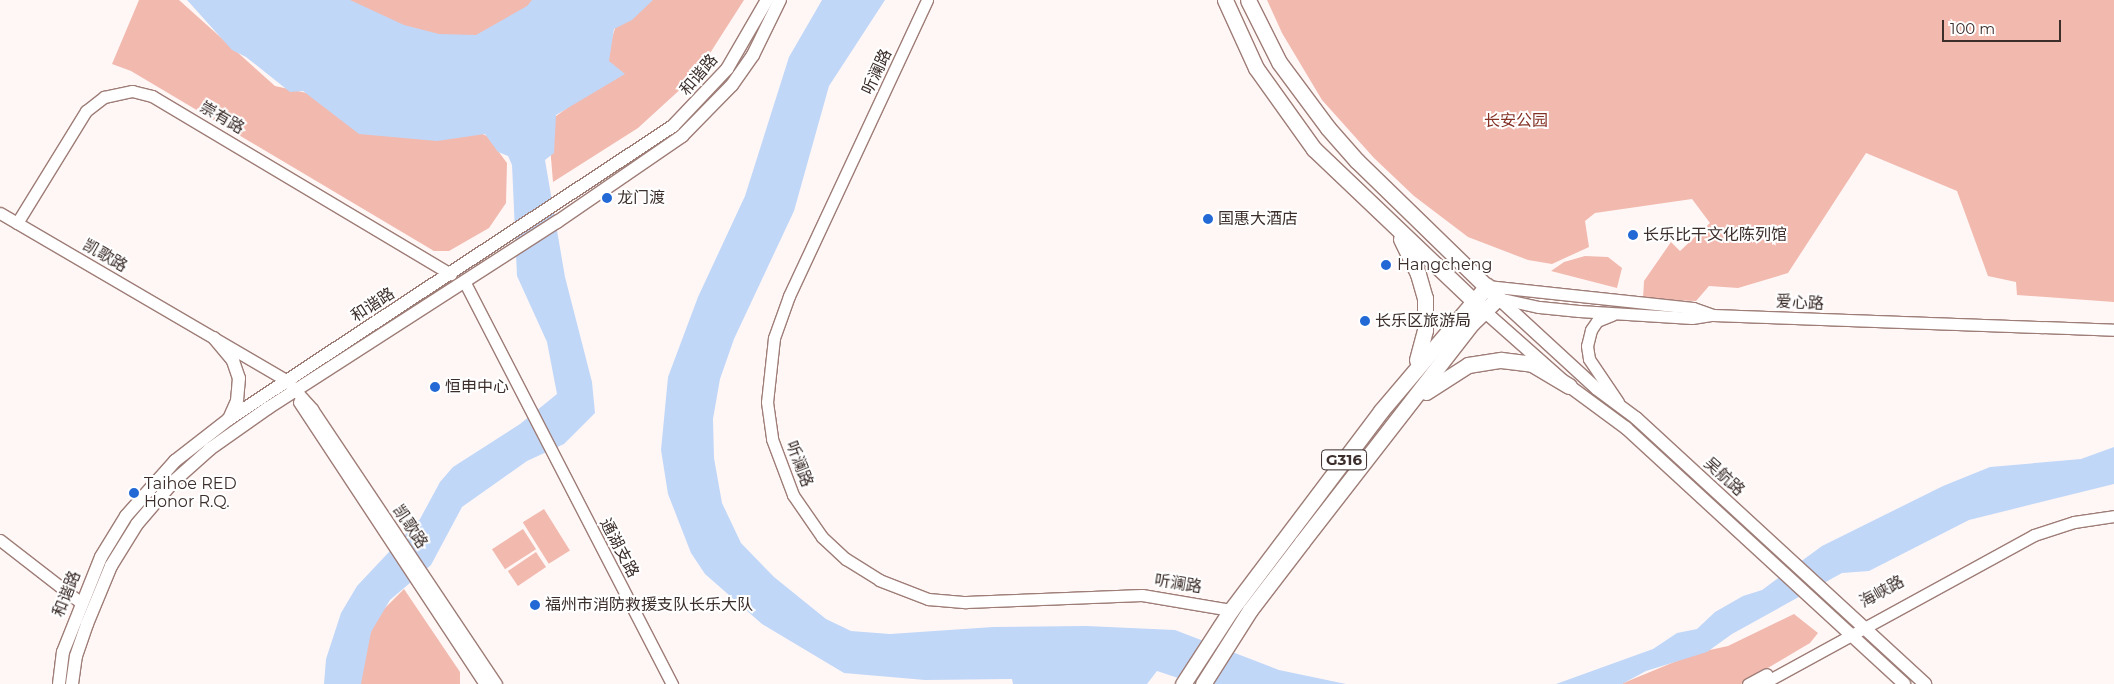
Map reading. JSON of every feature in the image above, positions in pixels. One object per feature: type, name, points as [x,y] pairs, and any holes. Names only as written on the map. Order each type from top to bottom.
[{"type":"highway","points":[[1225,0],[1245,48],[1294,125],[1332,168],[1432,264],[1478,305]]},
{"type":"highway","points":[[1248,0],[1279,62],[1303,98],[1357,161],[1498,298]]},
{"type":"highway","points":[[1396,229],[1418,274],[1425,298],[1423,339],[1411,373]]},
{"type":"highway","points":[[1432,264],[1445,260],[1446,247]]},
{"type":"highway","name":"G316","points":[[1203,684],[1250,610],[1409,406],[1478,305],[1487,286]]},
{"type":"highway","name":"G316","points":[[1183,684],[1231,610],[1411,373],[1478,305],[1498,298]]},
{"type":"highway","points":[[1409,406],[1455,371],[1480,362],[1532,364],[1570,386]]},
{"type":"main road","name":"和谐路","points":[[72,684],[76,656],[111,566],[159,496],[210,449],[290,386],[451,274],[657,138],[684,116],[727,69],[767,0]]},
{"type":"main road","name":"和谐路","points":[[59,684],[63,652],[80,602],[112,537],[149,487],[188,449],[229,419],[290,386],[466,280],[659,154],[708,112],[752,55],[780,0]]},
{"type":"main road","name":"吴航路","points":[[1498,298],[1551,348],[1621,406],[1926,684]]},
{"type":"main road","name":"吴航路","points":[[1478,305],[1570,386],[1626,428],[1904,684]]},
{"type":"main road","points":[[214,338],[233,361],[239,378],[237,401],[229,419]]},
{"type":"main road","points":[[1540,361],[1541,347],[1551,348]]},
{"type":"main road","points":[[52,684],[63,652]]},
{"type":"main road","points":[[76,656],[81,684]]},
{"type":"street","name":"听澜路","points":[[927,0],[789,296],[774,338],[767,402],[772,439],[793,495],[822,537],[846,559],[885,582],[928,599],[984,602],[1142,595],[1231,610]]},
{"type":"street","name":"崇有路","points":[[17,223],[86,110],[104,97],[132,91],[152,96],[451,274]]},
{"type":"street","name":"凯歌路","points":[[0,213],[214,338],[290,386],[305,413],[396,542],[485,684]]},
{"type":"street","name":"通湖支路","points":[[466,280],[529,411],[671,683]]},
{"type":"street","name":"爱心路","points":[[1487,286],[1693,308],[1713,315],[2114,330]]},
{"type":"street","points":[[1498,298],[1539,307],[1692,318],[1713,315]]},
{"type":"street","points":[[1618,313],[1597,321],[1590,330],[1587,346],[1589,359],[1621,406]]},
{"type":"street","name":"海峡路","points":[[1748,684],[1863,626],[2034,535],[2074,522],[2114,516]]},
{"type":"street","points":[[0,540],[80,602]]},
{"type":"street","name":"凯歌路","points":[[422,582],[496,684]]},
{"type":"street","name":"海峡路","points":[[1762,684],[1849,633]]},
{"type":"green space","points":[[139,0],[179,0],[275,86],[474,130],[487,136],[507,163],[506,203],[489,228],[449,251],[434,251],[131,71],[112,64]]},
{"type":"green space","points":[[321,0],[539,0],[493,46],[351,26]]},
{"type":"green space","points":[[644,0],[744,0],[696,75],[638,128],[553,182],[548,122],[597,86],[617,22]]},
{"type":"green space","name":"长安公园","points":[[1267,0],[2114,0],[2114,302],[2017,295],[2016,282],[1988,276],[1957,191],[1866,153],[1788,273],[1738,288],[1709,286],[1696,301],[1643,299],[1644,281],[1671,242],[1680,251],[1710,223],[1692,199],[1595,213],[1585,221],[1589,247],[1552,264],[1528,260],[1468,237],[1414,196],[1374,158],[1322,100],[1282,33]]},
{"type":"green space","points":[[1585,256],[1608,257],[1622,268],[1617,288],[1551,271],[1564,262]]},
{"type":"green space","points":[[544,509],[570,551],[549,564],[523,522]]},
{"type":"green space","points":[[523,529],[536,549],[505,569],[492,549]]},
{"type":"green space","points":[[536,552],[546,567],[518,586],[508,571]]},
{"type":"green space","points":[[404,589],[460,672],[460,684],[355,684],[375,618]]},
{"type":"green space","points":[[1794,614],[1818,633],[1810,643],[1741,684],[1621,684],[1696,653],[1728,646]]},
{"type":"water","points":[[187,0],[350,0],[404,25],[439,34],[476,35],[527,6],[532,0],[653,0],[632,20],[614,29],[609,61],[625,74],[556,115],[554,153],[545,160],[565,277],[592,382],[595,413],[564,444],[527,461],[462,507],[431,565],[390,600],[371,632],[361,684],[324,684],[326,659],[341,613],[357,586],[420,519],[440,482],[453,467],[520,424],[557,394],[547,342],[517,276],[512,165],[508,156],[498,152],[485,134],[437,141],[359,134],[303,91],[290,92],[246,57],[232,50]]},
{"type":"water","points":[[822,0],[885,0],[829,86],[794,211],[734,339],[720,379],[713,419],[714,458],[722,503],[741,543],[774,577],[826,619],[851,631],[890,634],[993,627],[1086,626],[1175,630],[1279,670],[1346,684],[1196,684],[1157,671],[1147,684],[1013,684],[1012,679],[925,680],[844,673],[762,624],[705,574],[691,553],[668,494],[661,450],[668,377],[698,297],[745,196],[789,57]]},
{"type":"water","points":[[2114,447],[2114,484],[1969,520],[1869,571],[1842,573],[1732,634],[1707,652],[1646,671],[1622,684],[1556,684],[1653,649],[1677,633],[1697,629],[1715,612],[1743,596],[1762,590],[1822,546],[1943,486],[1990,467],[2081,459]]},
{"type":"place","name":"龙门渡","points":[[607,198]]},
{"type":"place","name":"国惠大酒店","points":[[1208,219]]},
{"type":"place","name":"长乐比干文化陈列馆","points":[[1633,235]]},
{"type":"place","name":"Hangcheng","points":[[1386,265]]},
{"type":"place","name":"长乐区旅游局","points":[[1365,321]]},
{"type":"place","name":"恒申中心","points":[[435,387]]},
{"type":"place","name":"Taihoe RED Honor R.Q.","points":[[134,493]]},
{"type":"place","name":"福州市消防救援支队长乐大队","points":[[535,605]]}]
